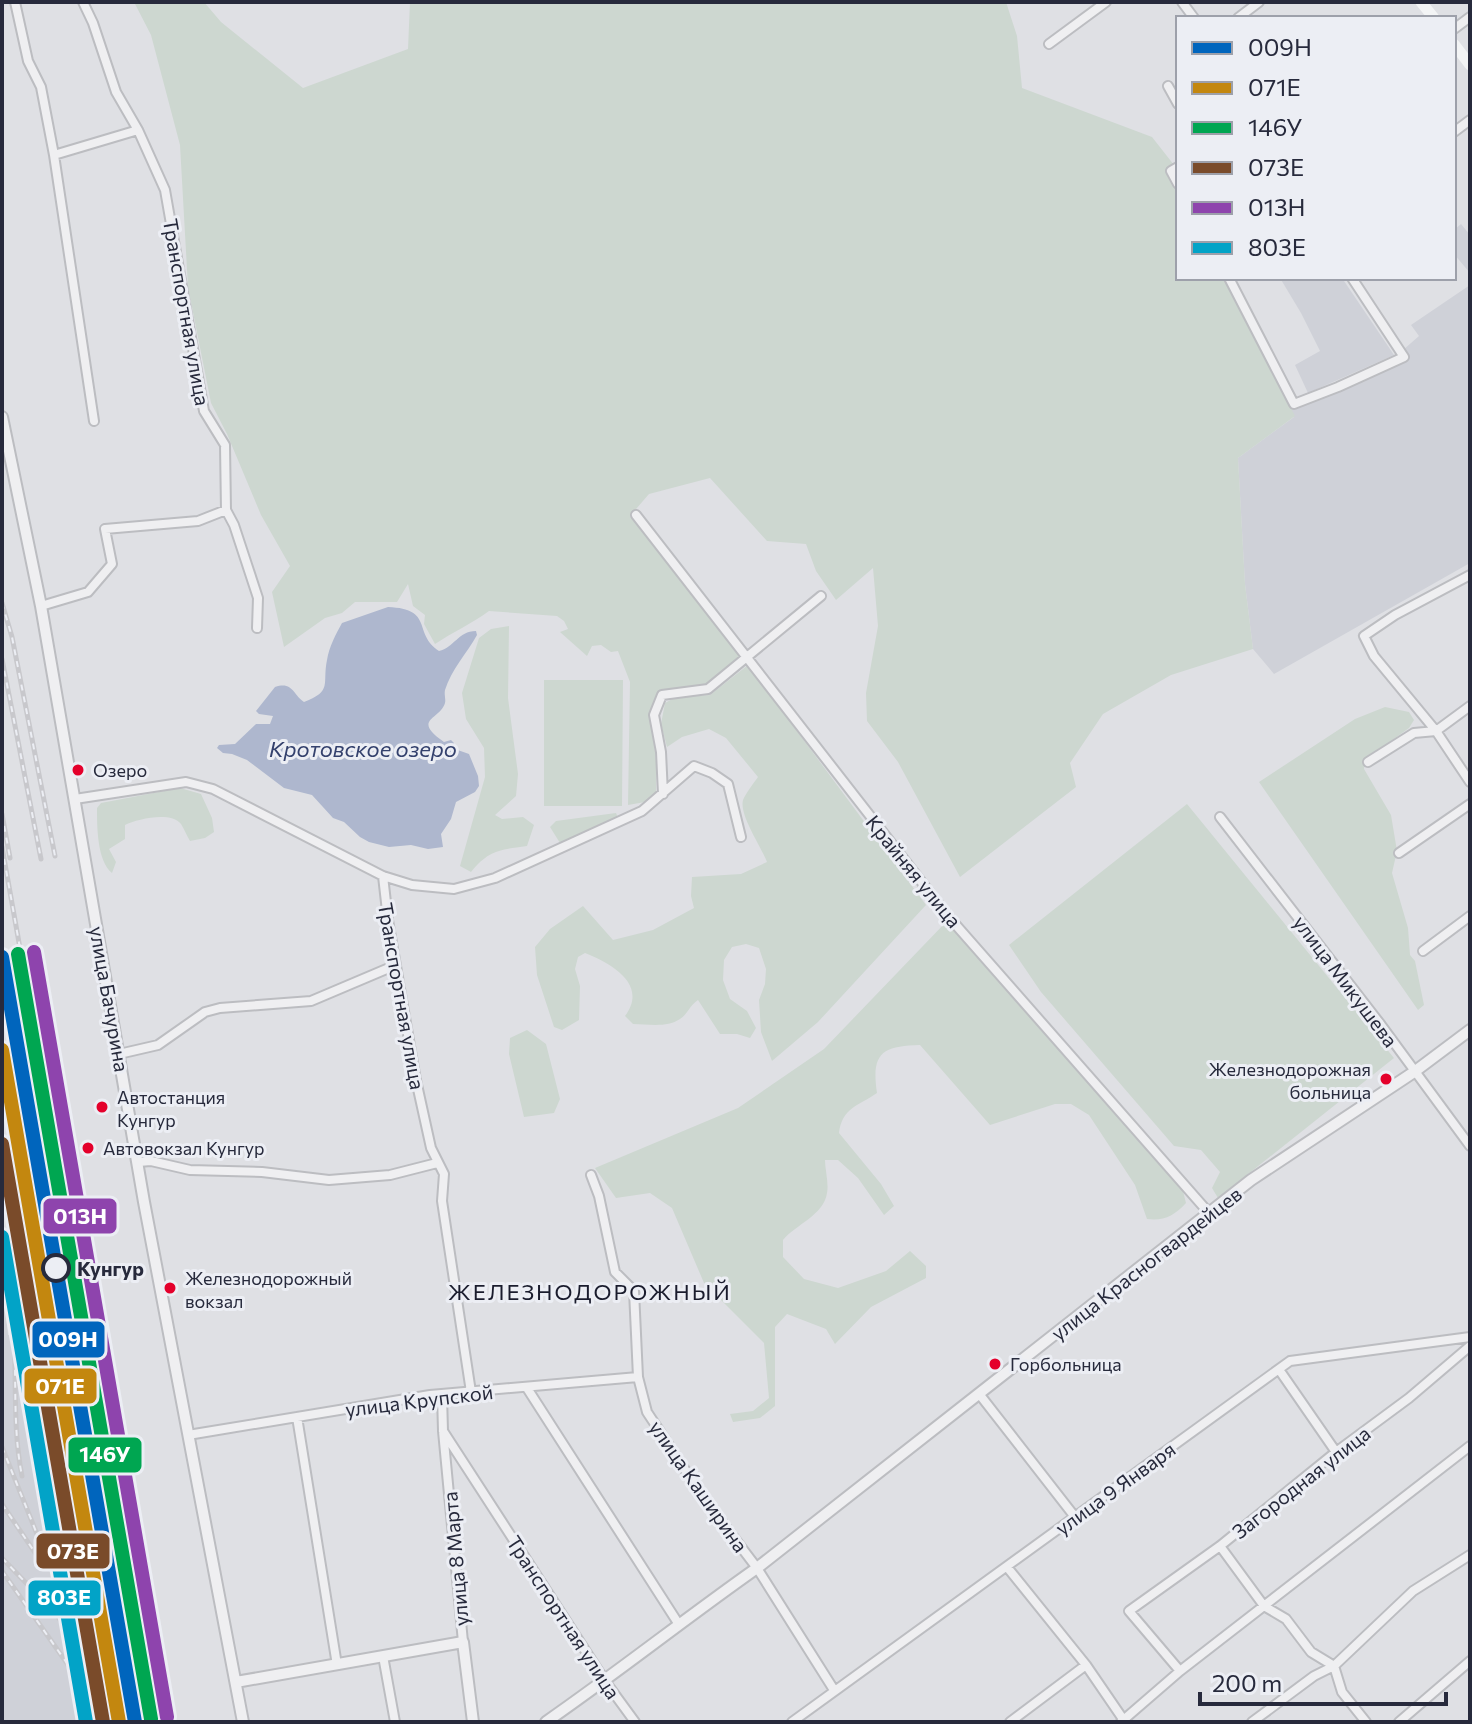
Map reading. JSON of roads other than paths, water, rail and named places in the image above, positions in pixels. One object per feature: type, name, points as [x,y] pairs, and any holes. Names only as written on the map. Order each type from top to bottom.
[{"type":"main road","points":[[1456,47],[1470,65]]},
{"type":"street","points":[[15,2],[28,61],[41,87],[54,155],[94,421]]},
{"type":"street","name":"Транспортная улица","points":[[83,2],[116,92],[138,130],[165,190],[204,411],[225,445],[226,510],[258,598],[257,628]]},
{"type":"street","points":[[1049,44],[1106,2]]},
{"type":"street","points":[[1241,16],[1259,2]]},
{"type":"street","points":[[1168,86],[1176,100]]},
{"type":"street","points":[[54,155],[138,130]]},
{"type":"street","points":[[1230,280],[1294,404],[1404,357],[1353,280]]},
{"type":"street","name":"улица Бачурина","points":[[2,417],[41,606],[138,1162],[243,1722]]},
{"type":"street","points":[[41,606],[88,592],[112,564],[105,529],[198,521],[226,510]]},
{"type":"street","name":"Крайняя улица","points":[[636,515],[948,916],[1209,1213]]},
{"type":"street","points":[[1470,575],[1395,615],[1364,636],[1374,656],[1436,731],[1470,782]]},
{"type":"street","points":[[663,794],[661,752],[654,715],[662,695],[708,689],[821,596]]},
{"type":"street","points":[[1368,762],[1414,733],[1436,731],[1470,706]]},
{"type":"street","points":[[383,876],[412,885],[454,889],[495,878],[642,811],[694,766],[728,784],[741,837]]},
{"type":"street","name":"Транспортная улица","points":[[75,799],[186,782],[213,789],[383,876],[416,1080],[431,1148],[444,1174],[442,1201],[471,1392]]},
{"type":"street","points":[[1399,853],[1470,804]]},
{"type":"street","name":"улица Микушева","points":[[1220,817],[1469,1142]]},
{"type":"street","points":[[1423,951],[1470,916]]},
{"type":"street","points":[[119,1054],[158,1045],[205,1012],[220,1008],[311,1001],[396,965]]},
{"type":"street","name":"улица Красногвардейцев","points":[[546,1722],[757,1568],[1251,1180],[1414,1072],[1470,1030]]},
{"type":"street","points":[[138,1162],[151,1161],[190,1170],[262,1172],[329,1180],[390,1175],[437,1163]]},
{"type":"street","name":"улица Каширина","points":[[591,1175],[599,1196],[615,1272],[634,1291],[638,1377],[647,1412],[703,1497],[757,1568],[834,1690]]},
{"type":"street","name":"улица 9 Января","points":[[792,1722],[1290,1361],[1470,1337]]},
{"type":"street","name":"Загородная улица","points":[[1180,1671],[1129,1611],[1220,1546],[1336,1452],[1409,1398],[1470,1346]]},
{"type":"street","points":[[1280,1371],[1336,1452]]},
{"type":"street","name":"улица Крупской","points":[[188,1435],[442,1395],[638,1377]]},
{"type":"street","points":[[527,1388],[678,1623]]},
{"type":"street","name":"улица 8 Марта","points":[[442,1395],[463,1642],[473,1722]]},
{"type":"street","points":[[980,1395],[1075,1517]]},
{"type":"street","points":[[297,1417],[337,1665]]},
{"type":"street","name":"Транспортная улица","points":[[443,1431],[605,1681],[635,1722]]},
{"type":"street","points":[[1007,1567],[1086,1665],[1123,1721],[1180,1671],[1470,1446]]},
{"type":"street","points":[[1220,1546],[1264,1606],[1286,1619],[1311,1652],[1334,1666],[1342,1692],[1366,1722]]},
{"type":"street","points":[[1252,1722],[1314,1676],[1334,1666],[1413,1591],[1470,1555]]},
{"type":"street","points":[[236,1682],[463,1642]]},
{"type":"street","points":[[383,1656],[395,1722]]},
{"type":"street","points":[[1399,1722],[1470,1661]]},
{"type":"street","points":[[1010,1722],[1086,1665]]},
{"type":"water","name":"Кротовское озеро","points":[[388,607],[412,612],[418,617],[426,637],[439,651],[465,634],[476,631],[477,635],[448,683],[442,709],[428,724],[444,742],[451,740],[454,743],[452,748],[469,754],[478,776],[479,786],[475,792],[456,802],[451,819],[441,834],[443,847],[389,847],[369,842],[344,822],[333,818],[312,795],[284,788],[247,760],[223,753],[217,748],[219,745],[235,744],[256,724],[270,724],[273,716],[256,711],[275,687],[289,687],[304,702],[319,694],[324,686],[329,650],[342,623]]},
{"type":"railway","points":[[2,603],[12,637],[55,856]]},
{"type":"railway","points":[[2,659],[41,859]]},
{"type":"railway","points":[[2,814],[10,858]]},
{"type":"railway","points":[[2,847],[29,999]]},
{"type":"railway","points":[[2,1042],[96,1575],[128,1714]]},
{"type":"railway","points":[[2,1263],[12,1315],[16,1423],[22,1476]]},
{"type":"railway","points":[[2,1447],[83,1638],[109,1722]]},
{"type":"railway","points":[[2,1504],[38,1557]]},
{"type":"railway","points":[[2,1558],[55,1613],[75,1640]]},
{"type":"railway","points":[[2,1571],[83,1686],[101,1718]]},
{"type":"place","name":"Озеро","points":[[78,770]]},
{"type":"place","name":"Железнодорожная больница","points":[[1386,1079]]},
{"type":"place","name":"Автостанция Кунгур","points":[[102,1107]]},
{"type":"place","name":"Автовокзал Кунгур","points":[[88,1148]]},
{"type":"place","name":"Кунгур","points":[[56,1268]]},
{"type":"place","name":"Железнодорожный вокзал","points":[[170,1288]]},
{"type":"place","name":"Горбольница","points":[[995,1364]]},
{"type":"district","name":"ЖЕЛЕЗНОДОРОЖНЫЙ","points":[[590,1291]]}]
